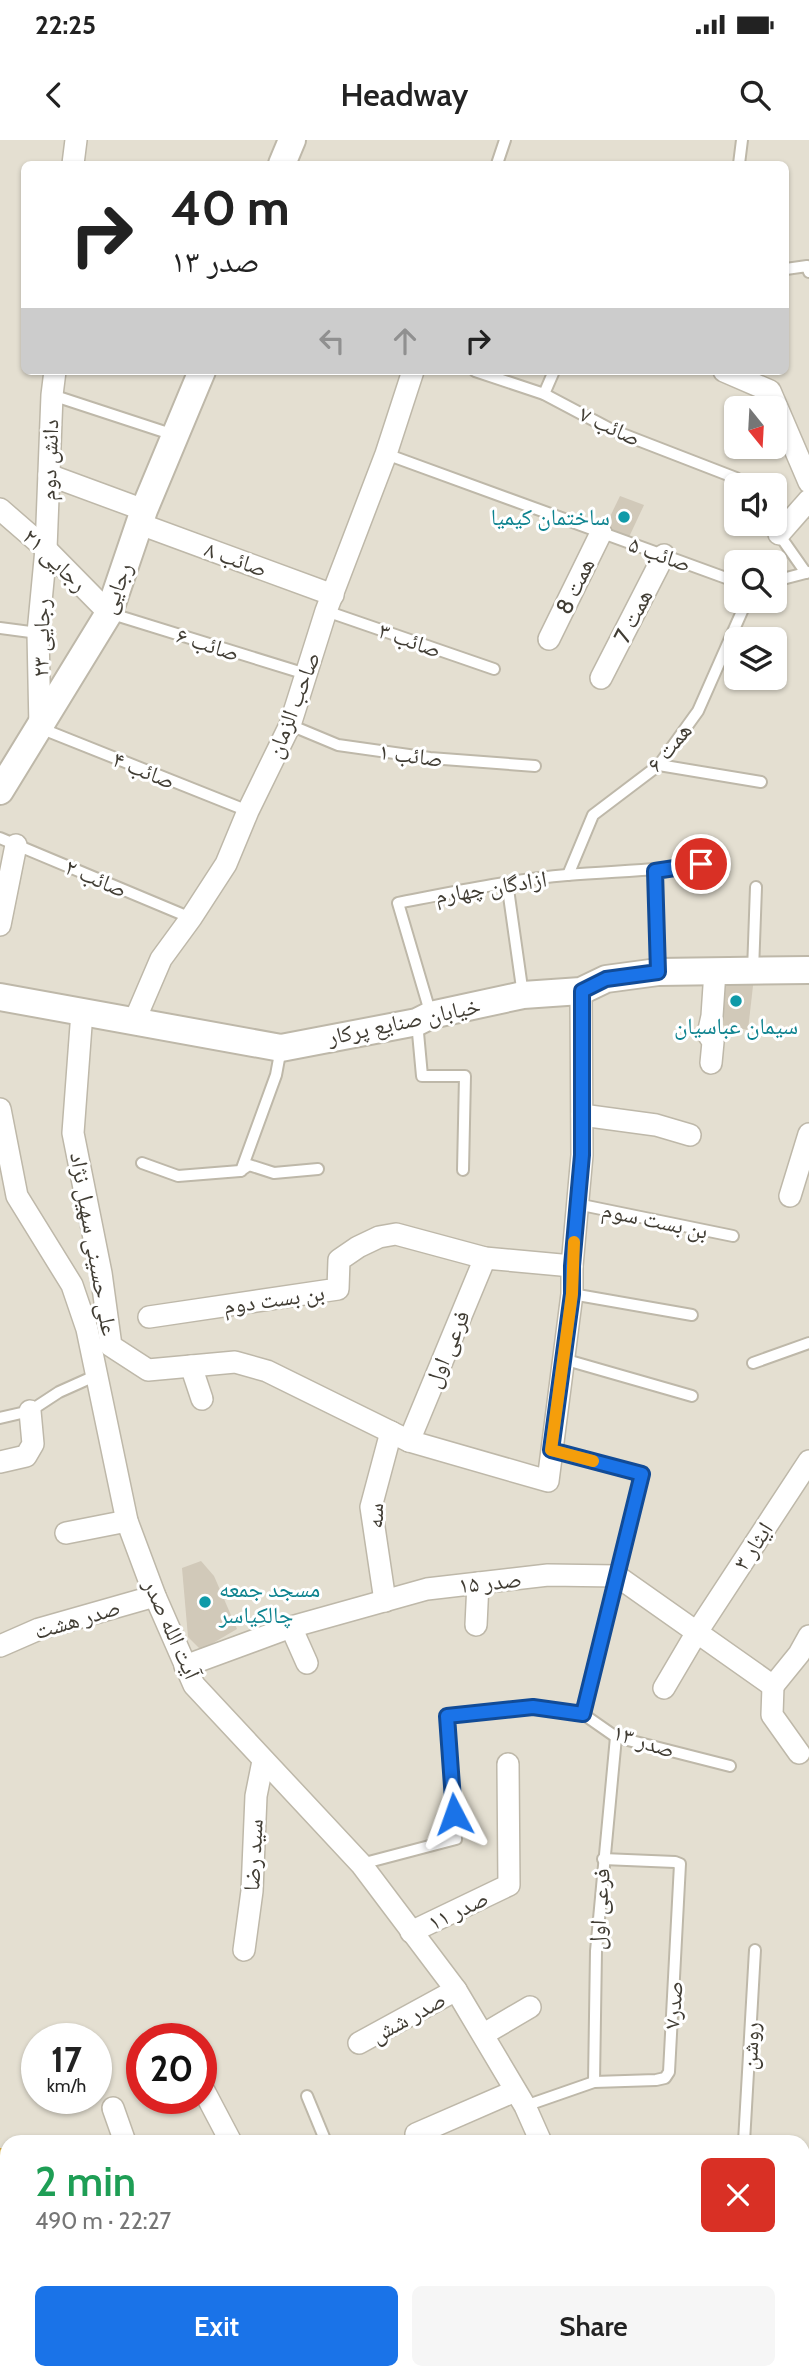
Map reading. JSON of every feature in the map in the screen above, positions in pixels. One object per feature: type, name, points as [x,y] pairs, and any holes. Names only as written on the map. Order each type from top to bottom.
[{"type":"street","points":[[283,161],[292,140]]},
{"type":"street","name":"دانش دوم","points":[[46,549],[54,375]]},
{"type":"street","name":"رجایی","points":[[0,791],[110,612],[142,517],[198,375]]},
{"type":"street","name":"صاحب الزمان","points":[[134,1021],[161,959],[226,864],[248,811],[290,725],[330,603],[386,454],[412,375]]},
{"type":"street","points":[[733,375],[770,391],[809,482]]},
{"type":"street","name":"صائب ۸","points":[[49,475],[330,603]]},
{"type":"street","points":[[787,518],[809,500]]},
{"type":"street","name":"رجایی ۲۱","points":[[0,509],[46,549],[110,612]]},
{"type":"street","name":"همت 8","points":[[549,639],[601,533]]},
{"type":"street","name":"رجایی ۲۳","points":[[40,728],[38,633],[46,549]]},
{"type":"street","name":"همت 7","points":[[601,678],[664,555]]},
{"type":"street","points":[[0,925],[8,841]]},
{"type":"street","points":[[711,1063],[713,1042],[708,1034],[715,971]]},
{"type":"street","name":"خیابان صنایع پرکار","points":[[0,997],[281,1048],[424,1019],[523,995],[582,991],[606,979],[658,972],[809,971]]},
{"type":"street","points":[[551,1450],[572,1294],[582,1155],[582,991]]},
{"type":"street","name":"علی حسینی سهیل نژاد","points":[[82,1012],[73,1133],[101,1273],[111,1346],[148,1370],[235,1362],[267,1371],[400,1436],[548,1481],[551,1450]]},
{"type":"street","name":"آیت الله صدر","points":[[0,1109],[9,1199],[72,1285],[87,1329],[127,1521],[155,1596],[194,1685],[361,1864],[456,1990],[484,2034],[538,2135]]},
{"type":"street","points":[[582,1115],[656,1125],[690,1135]]},
{"type":"street","points":[[790,1196],[809,1134]]},
{"type":"street","name":"بن بست دوم","points":[[149,1317],[338,1289],[339,1260],[379,1237],[396,1234],[485,1258],[572,1266]]},
{"type":"street","name":"فرعی اول","points":[[400,1436],[485,1258]]},
{"type":"street","points":[[191,1366],[202,1399]]},
{"type":"street","points":[[0,1462],[26,1456],[33,1444],[30,1411]]},
{"type":"street","name":"سه","points":[[385,1601],[370,1507],[400,1436]]},
{"type":"street","name":"ایثار ۳","points":[[664,1688],[697,1632],[809,1461]]},
{"type":"street","points":[[66,1533],[127,1521]]},
{"type":"street","name":"صدر ۱۵","points":[[185,1666],[291,1627],[427,1589],[548,1575],[617,1576]]},
{"type":"street","points":[[617,1576],[773,1686]]},
{"type":"street","points":[[476,1625],[478,1583]]},
{"type":"street","name":"صدر هشت","points":[[0,1646],[39,1629],[155,1596]]},
{"type":"street","points":[[291,1627],[307,1663]]},
{"type":"street","points":[[799,1753],[772,1715],[773,1686],[806,1651]]},
{"type":"street","name":"سید رضا","points":[[244,1950],[252,1891],[256,1796],[263,1761]]},
{"type":"street","name":"صدر ۱۱","points":[[411,1932],[509,1885],[508,1764]]},
{"type":"street","name":"صدر شش","points":[[359,2043],[456,1990]]},
{"type":"street","points":[[484,2034],[530,2007]]},
{"type":"street","points":[[416,2134],[520,2098]]},
{"type":"street","points":[[113,2108],[123,2135]]},
{"type":"street","points":[[216,2114],[226,2135]]},
{"type":"lane","points":[[498,161],[505,140]]},
{"type":"lane","points":[[739,161],[742,140]]},
{"type":"lane","points":[[789,269],[807,266],[809,272]]},
{"type":"lane","name":"صائب ۷","points":[[487,375],[544,394],[612,430],[724,473]]},
{"type":"lane","points":[[544,394],[552,375]]},
{"type":"lane","points":[[52,395],[174,435]]},
{"type":"lane","name":"صائب ۵","points":[[386,454],[724,577]]},
{"type":"lane","points":[[781,536],[807,572],[787,578]]},
{"type":"lane","name":"صائب ۳","points":[[330,603],[494,669]]},
{"type":"lane","name":"صائب ۶","points":[[110,612],[306,674]]},
{"type":"lane","name":"همت ۶","points":[[568,874],[593,815],[659,765],[698,711],[741,613]]},
{"type":"lane","points":[[0,628],[38,633]]},
{"type":"lane","name":"صائب ۱","points":[[290,725],[338,745],[430,758],[535,766]]},
{"type":"lane","name":"صائب ۴","points":[[40,728],[248,811]]},
{"type":"lane","points":[[659,765],[761,782]]},
{"type":"lane","name":"صائب ۲","points":[[8,841],[191,918]]},
{"type":"lane","name":"ازادگان چهارم","points":[[424,1019],[398,903],[507,882],[568,874],[655,871],[701,864]]},
{"type":"lane","points":[[655,871],[658,972]]},
{"type":"lane","points":[[507,882],[523,995]]},
{"type":"lane","points":[[753,971],[756,887]]},
{"type":"lane","points":[[424,1019],[422,1076],[466,1076],[463,1170]]},
{"type":"lane","points":[[240,1171],[276,1075],[281,1048]]},
{"type":"lane","points":[[142,1163],[178,1176],[240,1171],[249,1165],[274,1173],[318,1169]]},
{"type":"lane","name":"بن بست سوم","points":[[577,1204],[733,1236]]},
{"type":"lane","points":[[572,1294],[692,1315]]},
{"type":"lane","points":[[753,1363],[809,1343]]},
{"type":"lane","points":[[563,1359],[692,1395]]},
{"type":"lane","points":[[0,1418],[30,1411],[59,1392],[97,1375]]},
{"type":"lane","points":[[551,1450],[642,1474],[583,1714]]},
{"type":"lane","name":"صدر ۱۳","points":[[361,1864],[456,1839],[447,1716],[533,1707],[583,1714],[616,1737],[730,1766]]},
{"type":"lane","name":"فرعی اول","points":[[594,2082],[596,1951],[616,1737]]},
{"type":"lane","name":"صدر۷","points":[[520,2098],[594,2082],[656,2080],[665,2078],[669,2072],[680,1864],[603,1859]]},
{"type":"lane","name":"روشن","points":[[744,2135],[755,1950]]},
{"type":"lane","points":[[307,2096],[323,2135]]},
{"type":"shaded area","points":[[0,140],[809,140],[809,2135],[0,2135]]},
{"type":"building","name":"ساختمان کیمیا","points":[[620,496],[644,505],[629,537],[604,529]]},
{"type":"building","name":"سیمان عباسیان","points":[[723,977],[754,977],[748,1030],[716,1024]]},
{"type":"building","name":"مسجد جمعه چالکیاسر","points":[[201,1561],[214,1576],[237,1629],[201,1650],[188,1637],[182,1568]]},
{"type":"slow traffic","points":[[574,1242],[572,1294],[551,1450],[593,1461]]},
{"type":"place","name":"ساختمان کیمیا","points":[[624,517]]},
{"type":"place","name":"سیمان عباسیان","points":[[736,1001]]},
{"type":"place","name":"مسجد جمعه چالکیاسر","points":[[205,1602]]},
{"type":"route","points":[[454,1814],[447,1716],[533,1707],[583,1714],[642,1474],[551,1450],[572,1294],[582,1155],[582,991],[606,979],[658,972],[655,871],[701,864]]}]
